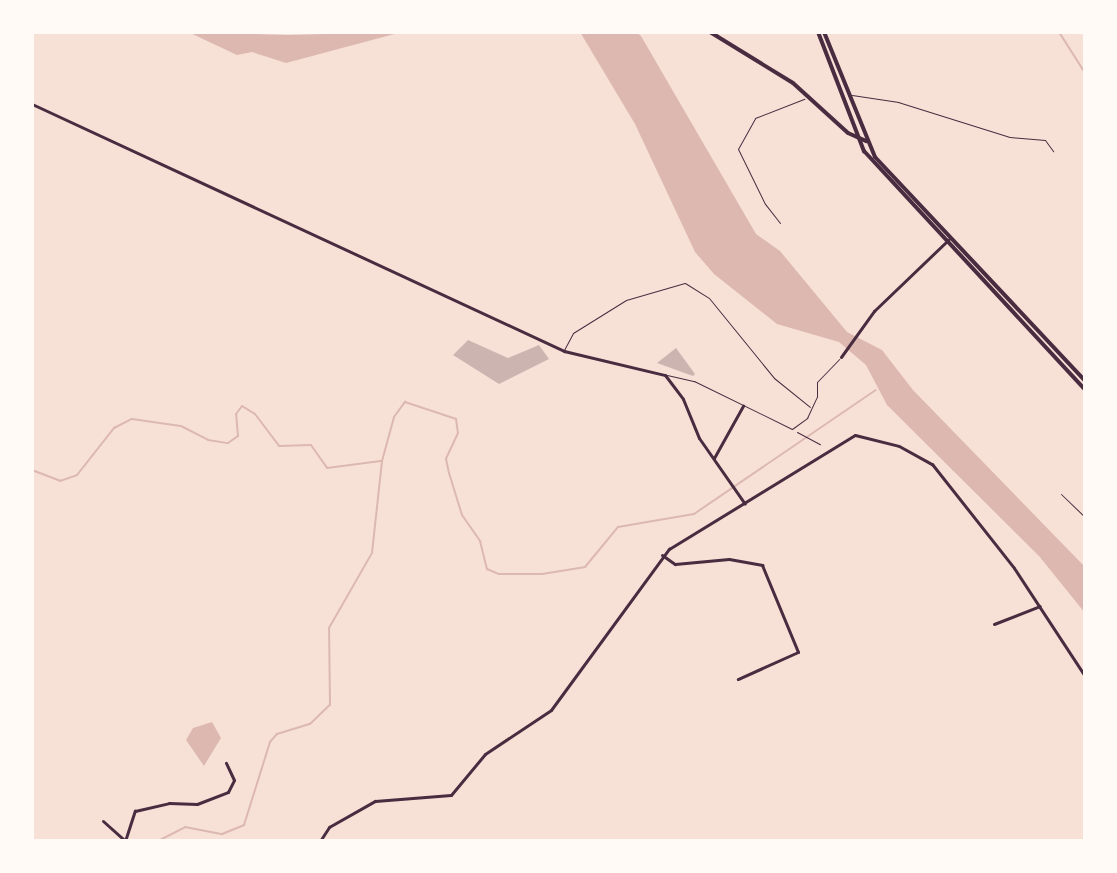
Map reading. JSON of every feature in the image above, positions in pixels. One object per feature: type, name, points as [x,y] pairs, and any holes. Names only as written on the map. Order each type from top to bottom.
[{"type":"main road","points":[[710,32],[810,96],[858,140],[1085,390]]},
{"type":"main road","points":[[818,32],[866,141],[949,239],[1085,381]]},
{"type":"main road","points":[[824,32],[858,140]]},
{"type":"main road","points":[[858,140],[866,141]]},
{"type":"street","points":[[32,104],[564,351],[665,375],[714,460],[745,504]]},
{"type":"street","points":[[841,357],[870,316],[949,239]]},
{"type":"street","points":[[714,460],[743,406]]},
{"type":"street","points":[[320,841],[329,827],[366,804],[393,798],[439,799],[456,791],[485,754],[551,710],[662,555],[795,476],[847,437],[868,436],[899,446],[932,464],[1040,606],[1085,676]]},
{"type":"street","points":[[662,555],[675,564],[729,559],[762,565],[798,652],[738,679]]},
{"type":"street","points":[[994,624],[1040,606]]},
{"type":"street","points":[[103,821],[125,841],[135,811],[169,803],[197,804],[228,792],[234,780],[226,763]]},
{"type":"lane","points":[[845,95],[898,102],[1010,137],[1045,140],[1053,151]]},
{"type":"lane","points":[[780,223],[765,204],[738,149],[755,118],[810,96]]},
{"type":"lane","points":[[564,351],[573,333],[626,300],[685,283],[709,298],[774,378],[810,407]]},
{"type":"lane","points":[[665,375],[694,381],[792,429],[807,418],[817,382],[841,357]]},
{"type":"path","points":[[794,431],[820,444]]},
{"type":"path","points":[[1061,494],[1085,517]]},
{"type":"shaded area","points":[[188,32],[288,35],[402,32],[286,63],[252,52],[237,55]]},
{"type":"shaded area","points":[[580,32],[636,32],[641,36],[756,234],[780,251],[847,332],[882,350],[913,390],[1085,567],[1085,613],[1039,556],[887,405],[866,365],[839,342],[777,324],[714,274],[695,252],[635,124]]},
{"type":"shaded area","points":[[212,722],[221,738],[204,766],[186,740],[193,728]]},
{"type":"building","points":[[468,340],[508,358],[539,345],[549,359],[499,384],[453,355]]},
{"type":"building","points":[[676,348],[695,374],[693,376],[657,363]]},
{"type":"waterway","points":[[1059,32],[1085,73]]},
{"type":"waterway","points":[[158,841],[185,827],[222,834],[244,825],[270,742],[277,734],[310,724],[330,705],[329,628],[372,553],[382,461],[394,417],[405,402],[456,419],[458,433],[446,459],[462,515],[480,541],[487,569],[499,574],[542,574],[585,567],[618,527],[694,514],[876,390]]},
{"type":"waterway","points":[[32,470],[60,481],[77,475],[114,428],[132,419],[181,426],[208,440],[228,443],[238,436],[236,414],[242,406],[255,414],[279,446],[311,445],[327,468],[381,461]]}]
